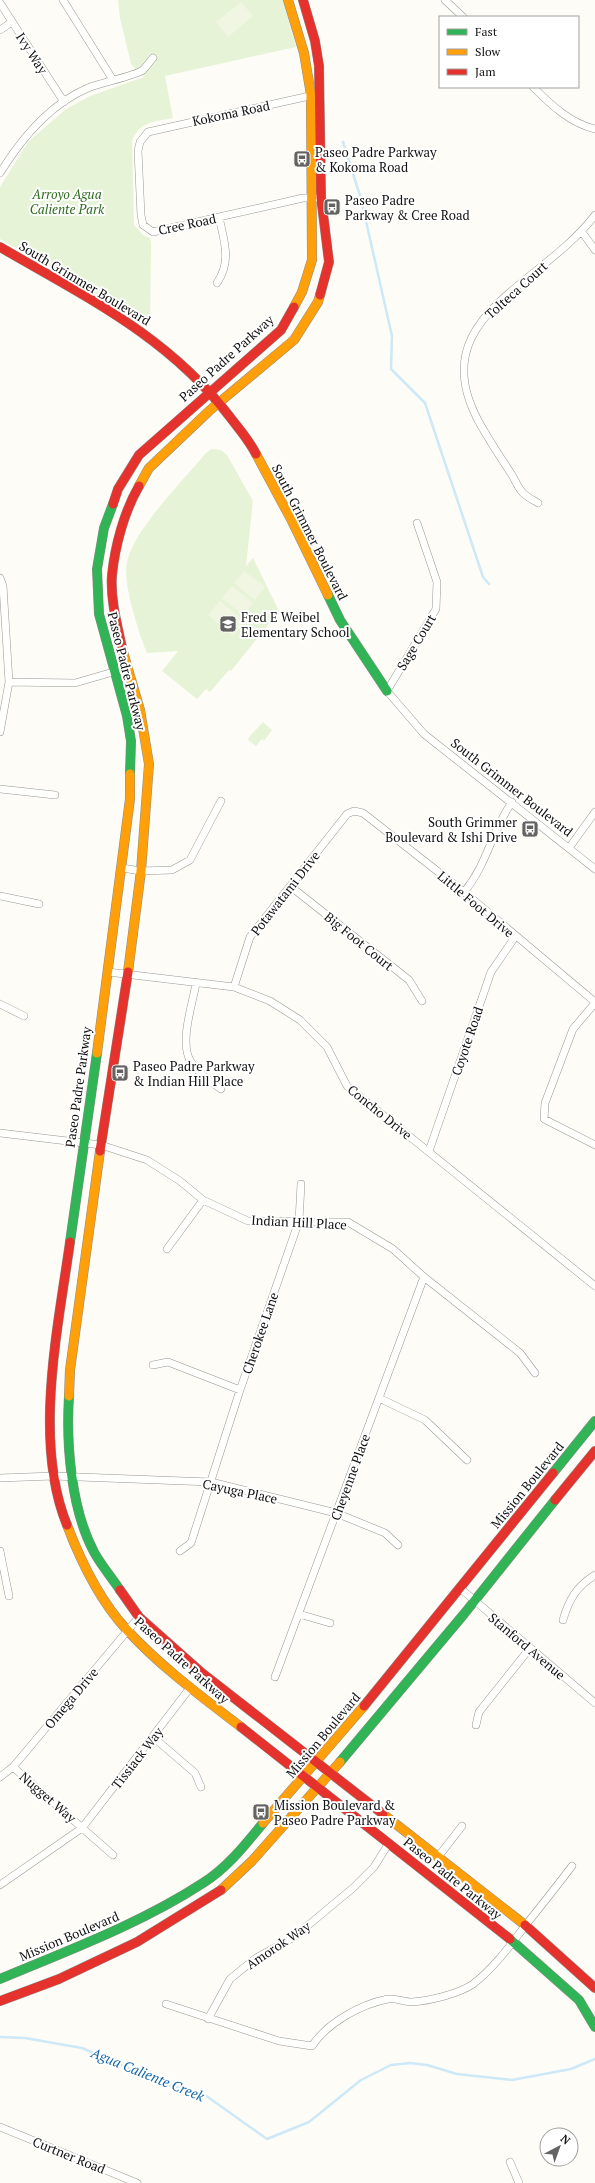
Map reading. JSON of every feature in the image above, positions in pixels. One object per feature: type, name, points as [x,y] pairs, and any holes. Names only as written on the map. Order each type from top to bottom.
[{"type":"main road","name":"Paseo Padre Parkway","points":[[288,0],[316,95],[322,197],[329,262],[318,302],[294,340],[219,403],[149,468],[132,498],[121,531],[112,576],[115,613],[127,668],[140,710],[148,764],[141,870],[128,974],[101,1145],[70,1370],[68,1409],[72,1477],[82,1520],[94,1552],[139,1617],[202,1673],[317,1764],[526,1925],[595,1988]]},
{"type":"main road","name":"Paseo Padre Parkway","points":[[303,0],[315,41],[319,66],[316,95],[311,198],[312,260],[302,292],[280,330],[139,455],[118,489],[104,528],[97,568],[99,614],[127,716],[132,767],[122,868],[54,1354],[50,1429],[52,1476],[60,1509],[77,1550],[99,1591],[127,1630],[190,1688],[389,1843],[512,1942],[579,2000],[595,2027]]},
{"type":"main road","name":"South Grimmer Boulevard","points":[[0,247],[125,320],[146,334],[186,367],[219,403],[251,445],[292,521],[340,620],[387,691]]},
{"type":"main road","name":"Mission Boulevard","points":[[0,1979],[126,1927],[204,1883],[233,1859],[317,1764],[595,1421]]},
{"type":"main road","points":[[0,2001],[59,1979],[137,1942],[218,1893],[252,1861],[330,1774],[474,1601],[595,1450]]},
{"type":"street","points":[[63,0],[113,80]]},
{"type":"street","points":[[446,0],[462,16]]},
{"type":"street","name":"Ivy Way","points":[[0,3],[64,102]]},
{"type":"street","points":[[0,30],[12,22]]},
{"type":"street","points":[[0,172],[17,146],[31,130],[64,102],[86,89],[142,70],[153,58]]},
{"type":"street","points":[[534,88],[564,114],[584,126],[595,129]]},
{"type":"street","name":"Kokoma Road","points":[[143,136],[155,130],[316,95]]},
{"type":"street","name":"Cree Road","points":[[143,136],[138,151],[141,215],[143,225],[146,229],[153,232],[303,198],[322,197]]},
{"type":"street","name":"Tolteca Court","points":[[538,503],[523,493],[474,416],[464,384],[464,362],[468,341],[488,312],[582,232],[595,215]]},
{"type":"street","points":[[217,283],[224,273],[227,255],[219,217]]},
{"type":"street","points":[[582,232],[595,250]]},
{"type":"street","name":"Sage Court","points":[[387,691],[436,609],[437,582],[417,523]]},
{"type":"street","points":[[0,578],[3,586],[9,682],[0,732]]},
{"type":"street","points":[[9,682],[75,684],[127,668]]},
{"type":"street","name":"South Grimmer Boulevard","points":[[387,691],[424,734],[595,869]]},
{"type":"street","points":[[0,789],[55,795]]},
{"type":"street","points":[[122,868],[141,870],[172,870],[190,860],[221,801]]},
{"type":"street","points":[[464,892],[481,868],[499,822],[512,802]]},
{"type":"street","name":"Little Foot Drive","points":[[354,811],[363,813],[464,892],[515,937],[595,1002]]},
{"type":"street","name":"Potawatami Drive","points":[[234,987],[250,937],[347,814],[354,811]]},
{"type":"street","points":[[569,848],[595,812]]},
{"type":"street","name":"Big Foot Court","points":[[290,886],[408,980],[422,1001]]},
{"type":"street","points":[[0,896],[39,904]]},
{"type":"street","name":"Coyote Road","points":[[429,1151],[491,972],[515,937]]},
{"type":"street","name":"Concho Drive","points":[[108,972],[196,984],[234,987],[270,1001],[300,1020],[327,1047],[347,1086],[595,1286]]},
{"type":"street","points":[[196,984],[186,1035],[186,1048],[191,1061],[202,1076],[221,1089]]},
{"type":"street","points":[[595,1002],[573,1029],[545,1103],[544,1119],[595,1145]]},
{"type":"street","points":[[0,1004],[24,1016]]},
{"type":"street","name":"Indian Hill Place","points":[[0,1133],[101,1145],[147,1160],[180,1181],[203,1200],[248,1221],[348,1222],[392,1249],[424,1277],[520,1353],[535,1373]]},
{"type":"street","name":"Cherokee Lane","points":[[180,1552],[191,1543],[240,1390],[299,1221],[301,1184]]},
{"type":"street","points":[[167,1249],[203,1200]]},
{"type":"street","name":"Cheyenne Place","points":[[275,1677],[424,1277]]},
{"type":"street","points":[[153,1365],[168,1362],[240,1390]]},
{"type":"street","points":[[379,1398],[425,1420],[467,1460]]},
{"type":"street","name":"Cayuga Place","points":[[0,1478],[52,1476],[211,1482],[336,1513],[385,1533],[398,1545]]},
{"type":"street","points":[[0,1551],[9,1596]]},
{"type":"street","points":[[563,1620],[567,1606],[582,1583],[595,1575]]},
{"type":"street","name":"Stanford Avenue","points":[[460,1588],[595,1703]]},
{"type":"street","points":[[299,1614],[330,1623]]},
{"type":"street","name":"Omega Drive","points":[[0,1778],[13,1767],[139,1617]]},
{"type":"street","points":[[476,1725],[479,1712],[530,1648]]},
{"type":"street","name":"Tissiack Way","points":[[0,1885],[82,1828],[190,1688]]},
{"type":"street","points":[[153,1737],[195,1773],[201,1787]]},
{"type":"street","name":"Nugget Way","points":[[13,1767],[113,1855]]},
{"type":"street","points":[[438,1857],[462,1826]]},
{"type":"street","name":"Amorok Way","points":[[208,2019],[230,1979],[256,1958],[294,1937],[353,1888],[374,1867],[389,1843]]},
{"type":"street","points":[[166,2004],[278,2041],[312,2046],[337,2021],[371,2004],[389,1999],[411,2002],[443,1996],[472,1985],[489,1969],[512,1942],[572,1866]]},
{"type":"street","name":"Curtner Road","points":[[0,2127],[137,2183]]},
{"type":"street","points":[[510,2162],[519,2183]]},
{"type":"green space","name":"Arroyo Agua Caliente Park","points":[[118,0],[283,0],[296,47],[165,76],[173,118],[143,126],[135,134],[132,141],[134,225],[143,235],[150,238],[151,243],[150,325],[0,239],[0,187],[28,142],[66,109],[90,96],[144,77],[131,64],[120,18]]},
{"type":"green space","points":[[241,2],[253,16],[228,37],[216,22]]},
{"type":"green space","points":[[211,449],[221,450],[227,455],[253,501],[246,566],[253,558],[279,611],[231,671],[229,670],[210,692],[206,689],[197,699],[162,671],[178,651],[147,653],[132,608],[126,571],[131,549],[149,520],[172,491]]},
{"type":"green space","points":[[244,571],[265,587],[255,600],[234,583]]},
{"type":"green space","points":[[232,586],[253,603],[243,615],[222,598]]},
{"type":"green space","points":[[220,601],[245,621],[233,636],[208,615]]},
{"type":"green space","points":[[263,722],[272,730],[264,741],[262,739],[256,746],[248,740]]},
{"type":"waterway","points":[[343,142],[361,199],[392,336],[391,369],[425,403],[483,577],[489,584]]},
{"type":"waterway","name":"Agua Caliente Creek","points":[[0,2037],[25,2038],[82,2048],[168,2085],[205,2095],[267,2139],[309,2122],[361,2080],[391,2065],[410,2063],[427,2065],[457,2074],[512,2080],[571,2069],[595,2059]]},
{"type":"traffic: fast","points":[[113,504],[104,528],[97,569],[99,614],[127,716],[131,741],[130,774]]},
{"type":"traffic: fast","points":[[328,595],[340,620],[387,691]]},
{"type":"traffic: fast","points":[[70,1242],[97,1053]]},
{"type":"traffic: fast","points":[[69,1396],[68,1435],[72,1476],[80,1516],[86,1535],[94,1552],[120,1590]]},
{"type":"traffic: fast","points":[[553,1473],[595,1421]]},
{"type":"traffic: fast","points":[[340,1762],[464,1614],[555,1500]]},
{"type":"traffic: fast","points":[[0,1979],[104,1936],[179,1898],[212,1877],[220,1870],[235,1856],[263,1823]]},
{"type":"traffic: fast","points":[[510,1939],[579,2000],[595,2027]]},
{"type":"traffic: slow","points":[[288,0],[304,53],[311,95],[312,260],[302,292],[294,307]]},
{"type":"traffic: slow","points":[[139,486],[149,468],[209,411],[294,340],[318,302],[320,295]]},
{"type":"traffic: slow","points":[[256,454],[292,521],[328,595]]},
{"type":"traffic: slow","points":[[123,652],[140,710],[149,764],[141,871],[128,972]]},
{"type":"traffic: slow","points":[[97,1053],[130,799],[130,774]]},
{"type":"traffic: slow","points":[[69,1396],[70,1370],[100,1151]]},
{"type":"traffic: slow","points":[[67,1525],[85,1567],[100,1594],[117,1619],[167,1669],[241,1727]]},
{"type":"traffic: slow","points":[[263,1823],[364,1706]]},
{"type":"traffic: slow","points":[[221,1890],[252,1861],[340,1762]]},
{"type":"traffic: slow","points":[[383,1814],[525,1925]]},
{"type":"traffic: jam","points":[[303,0],[315,41],[319,66],[321,197],[329,262],[320,295]]},
{"type":"traffic: jam","points":[[0,247],[94,301],[153,341],[180,363],[206,388],[240,430],[256,454]]},
{"type":"traffic: jam","points":[[113,504],[118,489],[139,455],[281,330],[294,307]]},
{"type":"traffic: jam","points":[[123,652],[113,604],[112,575],[115,553],[121,529],[139,486]]},
{"type":"traffic: jam","points":[[100,1151],[128,972]]},
{"type":"traffic: jam","points":[[67,1525],[57,1493],[51,1458],[50,1422],[51,1385],[55,1347],[70,1242]]},
{"type":"traffic: jam","points":[[555,1500],[595,1451]]},
{"type":"traffic: jam","points":[[364,1706],[553,1473]]},
{"type":"traffic: jam","points":[[120,1590],[139,1617],[202,1673],[383,1814]]},
{"type":"traffic: jam","points":[[241,1727],[510,1939]]},
{"type":"traffic: jam","points":[[0,2001],[59,1979],[137,1942],[221,1890]]},
{"type":"traffic: jam","points":[[525,1925],[595,1988]]},
{"type":"place","name":"Paseo Padre Parkway & Kokoma Road","points":[[302,159]]},
{"type":"place","name":"Paseo Padre Parkway & Cree Road","points":[[332,207]]},
{"type":"place","name":"Fred E Weibel Elementary School","points":[[228,624]]},
{"type":"place","name":"South Grimmer Boulevard & Ishi Drive","points":[[530,829]]},
{"type":"place","name":"Paseo Padre Parkway & Indian Hill Place","points":[[120,1073]]},
{"type":"place","name":"Mission Boulevard & Paseo Padre Parkway","points":[[261,1812]]}]
